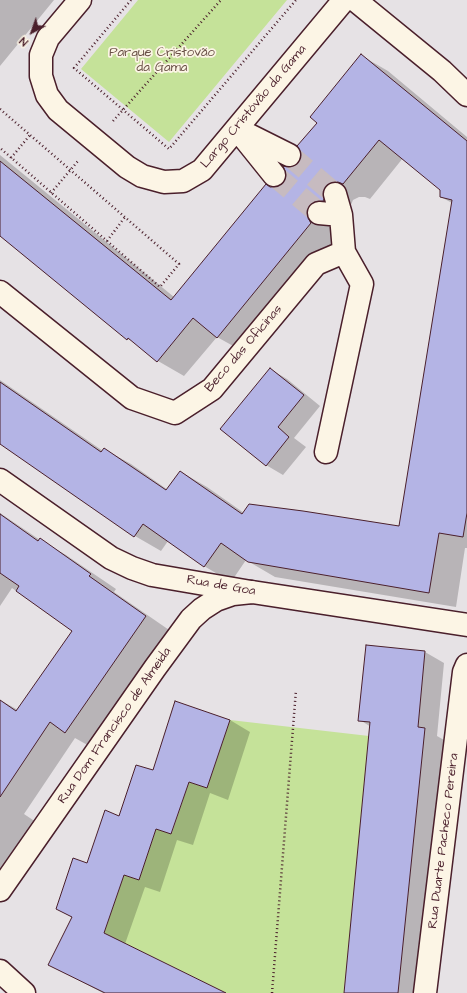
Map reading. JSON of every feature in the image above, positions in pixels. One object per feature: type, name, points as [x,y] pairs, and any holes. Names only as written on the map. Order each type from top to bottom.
[{"type":"street","name":"Largo Cristóvão da Gama","points":[[80,0],[48,38],[41,55],[41,76],[47,95],[58,110],[127,166],[142,176],[164,182],[183,181],[202,170],[344,0]]},
{"type":"street","points":[[355,0],[442,71],[467,95]]},
{"type":"street","points":[[442,71],[467,76]]},
{"type":"street","points":[[237,129],[289,155]]},
{"type":"street","points":[[237,129],[274,174]]},
{"type":"street","points":[[326,452],[362,284],[344,252],[342,215],[335,194]]},
{"type":"street","points":[[319,213],[342,215]]},
{"type":"street","name":"Beco das Oficinas","points":[[0,292],[132,398],[175,413],[212,389],[316,264],[344,252]]},
{"type":"street","name":"Rua de Goa","points":[[0,480],[111,558],[152,575],[467,626]]},
{"type":"street","name":"Rua Dom Francisco de Almeida","points":[[0,890],[191,619],[202,609],[216,600],[233,594],[252,592]]},
{"type":"street","name":"Rua Duarte Pacheco Pereira","points":[[425,993],[464,672],[467,665]]},
{"type":"street","points":[[0,971],[24,993]]},
{"type":"path","points":[[131,0],[74,68],[169,149],[296,0]]},
{"type":"path","points":[[96,142],[221,0]]},
{"type":"path","points":[[0,109],[179,264],[160,287],[0,148]]},
{"type":"path","points":[[11,158],[30,135]]},
{"type":"path","points":[[51,193],[70,169]]},
{"type":"path","points":[[107,241],[125,217]]},
{"type":"path","points":[[272,993],[296,690]]},
{"type":"green space","name":"Parque Cristovão da Gama","points":[[138,0],[287,0],[169,142],[81,69]]},
{"type":"green space","points":[[230,720],[369,736],[344,993],[226,993],[104,933],[124,875],[139,880],[156,829],[172,833],[189,782],[207,788]]},
{"type":"building","points":[[361,54],[467,141],[467,513],[463,537],[439,533],[429,593],[248,562],[221,543],[204,567],[143,524],[134,537],[0,444],[0,382],[101,452],[104,448],[166,490],[180,471],[242,514],[249,504],[399,526],[452,200],[440,197],[440,190],[379,140],[343,184],[332,182],[326,185],[323,191],[324,201],[314,202],[309,206],[307,212],[311,223],[217,338],[193,318],[157,362],[128,338],[127,340],[0,236],[0,161],[171,300],[266,184],[270,187],[276,187],[282,184],[286,179],[286,173],[283,166],[296,166],[300,161],[301,154],[297,146],[317,123],[310,117]]},
{"type":"building","points":[[270,368],[304,395],[278,427],[289,437],[266,466],[220,429]]},
{"type":"building","points":[[0,514],[38,541],[40,538],[91,574],[89,576],[146,616],[65,733],[50,722],[0,797],[0,700],[16,711],[72,631],[16,591],[19,586],[0,573]]},
{"type":"building","points":[[366,645],[425,651],[418,727],[425,728],[398,993],[344,993],[370,722],[358,721]]},
{"type":"building","points":[[175,701],[230,720],[207,788],[189,782],[171,834],[156,829],[139,880],[124,875],[104,933],[226,993],[105,993],[48,965],[72,917],[56,909],[73,858],[87,863],[105,810],[119,816],[136,765],[153,770]]},
{"type":"tunnel","points":[[289,155],[335,194]]},
{"type":"tunnel","points":[[274,175],[319,213]]}]
